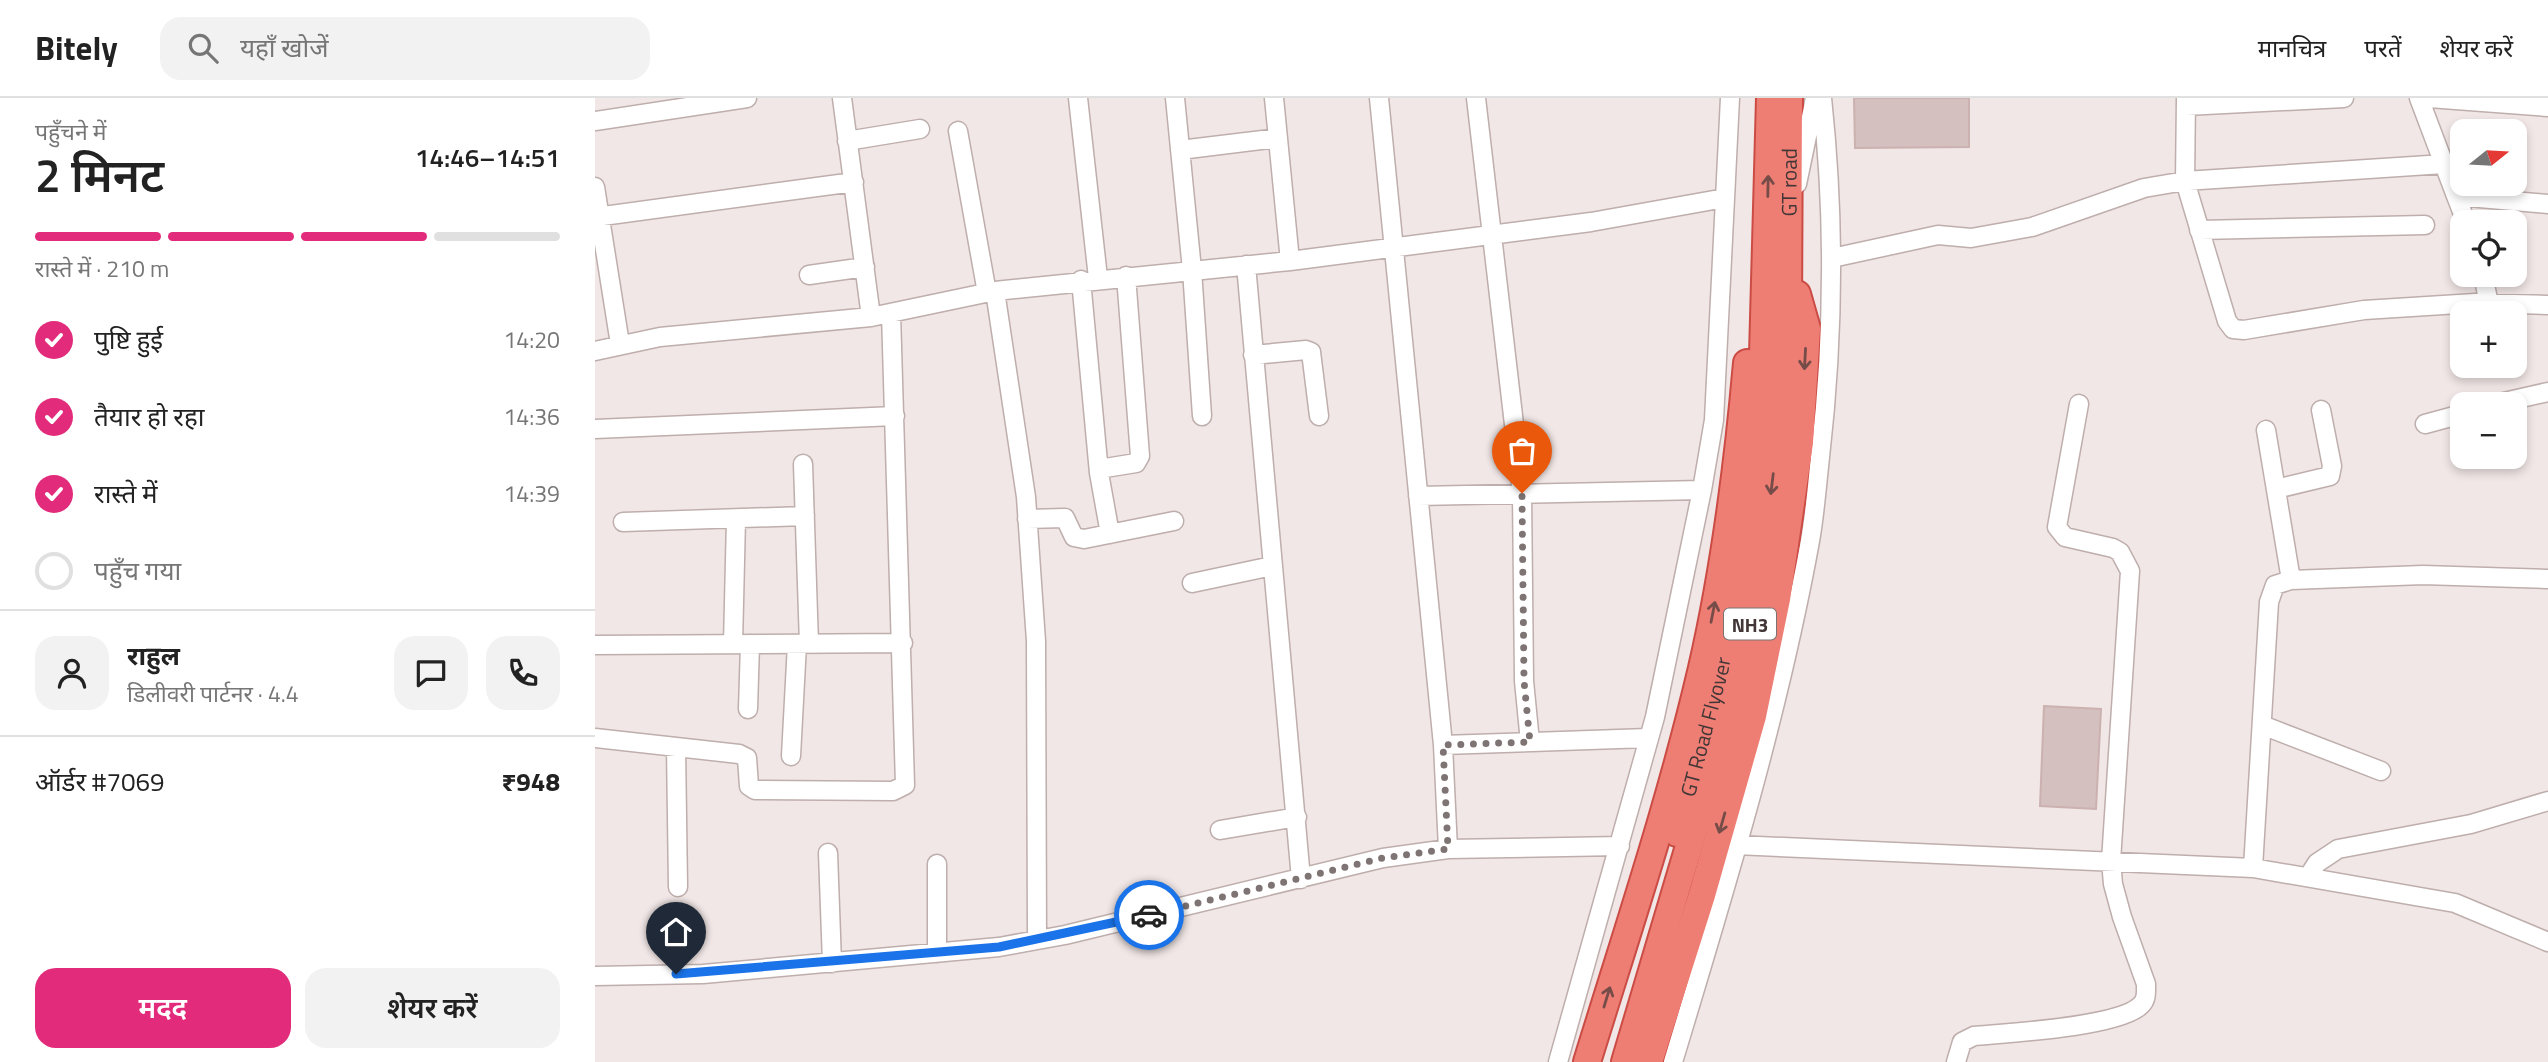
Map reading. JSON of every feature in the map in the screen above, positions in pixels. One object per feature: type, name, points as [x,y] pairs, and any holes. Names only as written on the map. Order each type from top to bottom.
[{"type":"highway","name":"GT road","points":[[1773,101],[1790,217],[1790,269]]},
{"type":"highway","name":"GT road","points":[[1766,255],[1773,101]]},
{"type":"highway","name":"GT Road Flyover","points":[[1625,1062],[1720,672],[1745,550],[1761,428],[1766,255]]},
{"type":"highway","points":[[1587,1062],[1641,886],[1702,669],[1726,545],[1742,421],[1751,319],[1766,255]]},
{"type":"highway","name":"GT Road Flyover","points":[[1607,1062],[1667,895],[1741,671],[1762,562],[1780,424],[1790,269]]},
{"type":"highway","points":[[1649,1062],[1702,895],[1753,716],[1777,599],[1800,442],[1807,329],[1790,269]]},
{"type":"street","points":[[595,121],[747,98]]},
{"type":"street","points":[[842,98],[871,317]]},
{"type":"street","points":[[1078,98],[1099,469],[1110,534]]},
{"type":"street","points":[[1175,98],[1192,270],[1202,416]]},
{"type":"street","points":[[1274,98],[1290,261]]},
{"type":"street","points":[[1379,98],[1443,745],[1448,849]]},
{"type":"street","points":[[1476,98],[1522,493],[1524,681],[1530,742]]},
{"type":"street","points":[[1558,1062],[1648,738],[1702,490],[1714,420],[1730,98]]},
{"type":"street","points":[[1790,217],[1815,98]]},
{"type":"street","points":[[1673,1062],[1736,845],[1789,642],[1811,538],[1828,387],[1832,258],[1829,162],[1822,98]]},
{"type":"street","points":[[2344,98],[2186,102],[2185,181],[2227,321],[2238,330],[2364,310],[2450,306]]},
{"type":"street","points":[[2419,98],[2450,180]]},
{"type":"street","points":[[2429,98],[2548,107]]},
{"type":"street","points":[[847,141],[920,129]]},
{"type":"street","points":[[958,131],[991,292],[1027,519],[1035,641],[1037,940]]},
{"type":"street","points":[[1180,150],[1278,138]]},
{"type":"street","points":[[1832,258],[1938,235],[1971,238],[2032,227],[2144,188],[2185,181],[2444,164]]},
{"type":"street","points":[[597,216],[854,182]]},
{"type":"street","points":[[595,187],[597,216],[620,344]]},
{"type":"street","points":[[2461,210],[2456,196],[2548,204]]},
{"type":"street","points":[[595,351],[660,337],[871,317],[991,292],[1090,279],[1290,261],[1591,222],[1725,198]]},
{"type":"street","points":[[2199,230],[2425,225]]},
{"type":"street","points":[[1246,265],[1301,879]]},
{"type":"street","points":[[809,275],[865,267]]},
{"type":"street","points":[[1099,469],[1136,463],[1140,456],[1126,276]]},
{"type":"street","points":[[2527,305],[2548,305]]},
{"type":"street","points":[[595,738],[744,755],[748,762],[749,786],[755,790],[900,789],[907,778],[891,313]]},
{"type":"street","points":[[1253,355],[1306,350],[1311,352],[1319,416]]},
{"type":"street","points":[[2527,397],[2548,392]]},
{"type":"street","points":[[1956,1062],[1962,1042],[1974,1036],[2068,1027],[2122,1013],[2142,1004],[2145,984],[2122,917],[2113,884],[2111,861],[2130,571],[2120,552],[2065,537],[2057,527],[2056,517],[2079,404]]},
{"type":"street","points":[[2276,489],[2330,476],[2332,466],[2321,410]]},
{"type":"street","points":[[595,429],[895,416]]},
{"type":"street","points":[[2425,424],[2450,417]]},
{"type":"street","points":[[2266,430],[2291,580]]},
{"type":"street","points":[[791,756],[803,644],[803,464]]},
{"type":"street","points":[[1418,496],[1702,490]]},
{"type":"street","points":[[623,522],[805,516]]},
{"type":"street","points":[[1027,519],[1065,518],[1078,539],[1174,521]]},
{"type":"street","points":[[736,519],[748,709]]},
{"type":"street","points":[[1192,583],[1272,566]]},
{"type":"street","points":[[2253,868],[2271,591],[2274,585],[2291,580],[2423,576],[2548,579]]},
{"type":"street","points":[[595,645],[903,643]]},
{"type":"street","points":[[2262,725],[2381,771]]},
{"type":"street","points":[[1443,745],[1648,738]]},
{"type":"street","points":[[676,747],[678,887]]},
{"type":"street","points":[[2308,877],[2318,863],[2337,849],[2471,824],[2548,801]]},
{"type":"street","points":[[1220,830],[1297,817]]},
{"type":"street","points":[[1736,845],[2253,868],[2455,903],[2548,942]]},
{"type":"street","points":[[595,976],[703,974],[937,953],[1037,940],[1383,858],[1448,849],[1620,846]]},
{"type":"street","points":[[828,853],[832,963]]},
{"type":"street","points":[[937,864],[937,953]]},
{"type":"building","points":[[1854,98],[1969,98],[1969,147],[1855,148]]},
{"type":"building","points":[[2044,706],[2101,709],[2096,809],[2040,806]]},
{"type":"way so far","points":[[1149,915],[1383,858],[1448,849],[1443,745],[1530,742],[1524,681],[1522,493]]},
{"type":"route","points":[[676,974],[703,974],[999,947],[1149,915]]}]
